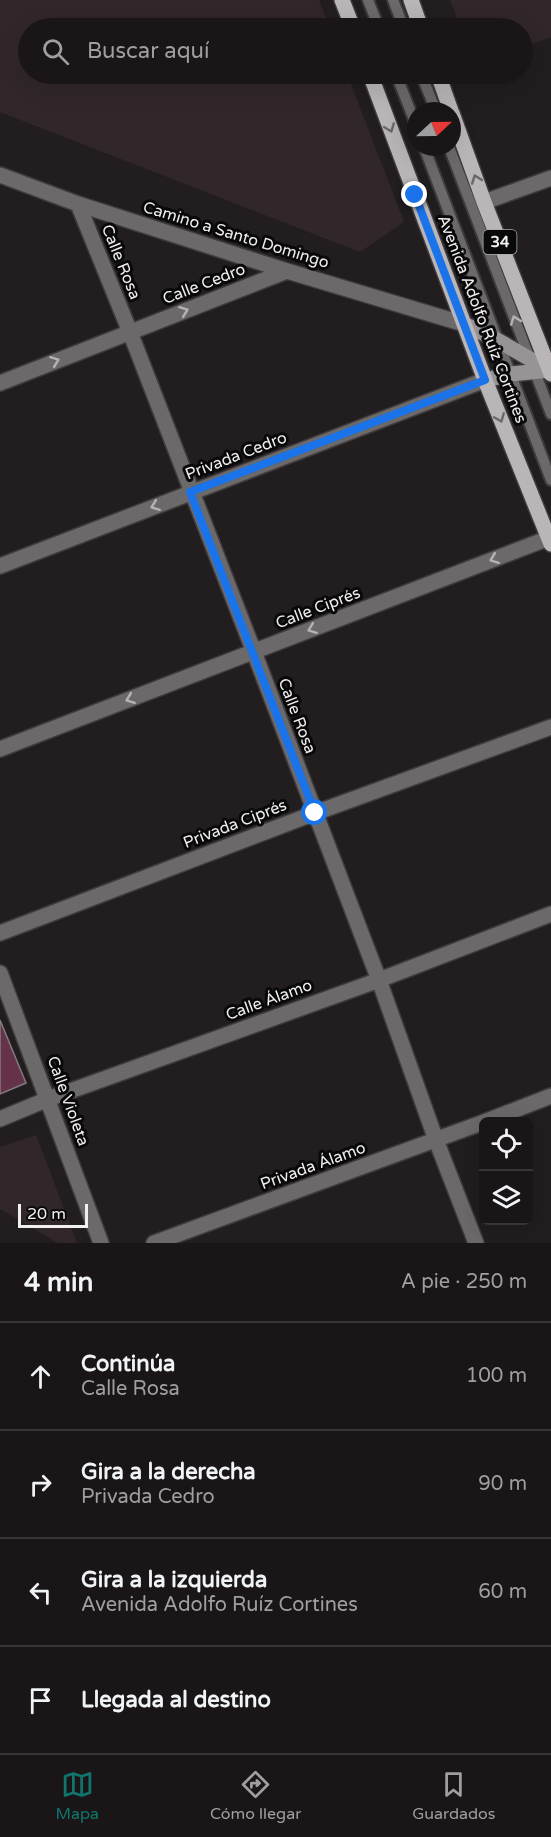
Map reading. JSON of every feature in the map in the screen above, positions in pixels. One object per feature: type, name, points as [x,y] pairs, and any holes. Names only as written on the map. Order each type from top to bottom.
[{"type":"main road","points":[[342,0],[349,18]]},
{"type":"main road","points":[[411,0],[418,18]]},
{"type":"main road","name":"Avenida Adolfo Ruíz Cortines","points":[[374,84],[485,380],[550,541]]},
{"type":"main road","name":"34","points":[[442,84],[448,102]]},
{"type":"main road","name":"34","points":[[461,137],[543,369]]},
{"type":"street","name":"Camino a Santo Domingo","points":[[0,175],[78,204],[287,271],[464,324]]},
{"type":"street","points":[[484,202],[551,178]]},
{"type":"street","points":[[0,190],[19,183]]},
{"type":"street","name":"Calle Rosa","points":[[78,204],[254,652],[476,1243]]},
{"type":"street","name":"Calle Cedro","points":[[0,382],[287,271]]},
{"type":"street","points":[[464,324],[497,340],[543,369]]},
{"type":"street","points":[[485,380],[543,369]]},
{"type":"street","name":"Privada Cedro","points":[[0,566],[485,380]]},
{"type":"street","name":"Calle Ciprés","points":[[0,749],[550,541]]},
{"type":"street","name":"Privada Ciprés","points":[[0,933],[315,813],[551,727]]},
{"type":"street","name":"Calle Álamo","points":[[0,1119],[48,1099],[379,980],[551,914]]},
{"type":"street","name":"Calle Violeta","points":[[0,973],[101,1243]]},
{"type":"street","name":"Privada Álamo","points":[[497,1117],[551,1096]]},
{"type":"street","name":"Privada Álamo","points":[[154,1243],[479,1124]]},
{"type":"lane","points":[[368,0],[375,18]]},
{"type":"lane","points":[[393,0],[400,18]]},
{"type":"lane","points":[[400,84],[407,103]]},
{"type":"lane","points":[[425,84],[432,102]]},
{"type":"lane","points":[[427,156],[551,480]]},
{"type":"lane","points":[[453,156],[543,369],[551,414]]},
{"type":"shaded area","points":[[0,0],[319,0],[326,18],[18,18],[18,84],[351,84],[404,222],[360,252],[0,112]]},
{"type":"shaded area","points":[[450,0],[551,0],[551,37],[533,44],[533,18],[457,18]]},
{"type":"shaded area","points":[[36,1135],[77,1243],[58,1243],[0,1209],[0,1147]]},
{"type":"building","points":[[0,1020],[26,1083],[0,1094]]},
{"type":"route","points":[[315,813],[190,492],[485,380],[415,195]]}]
